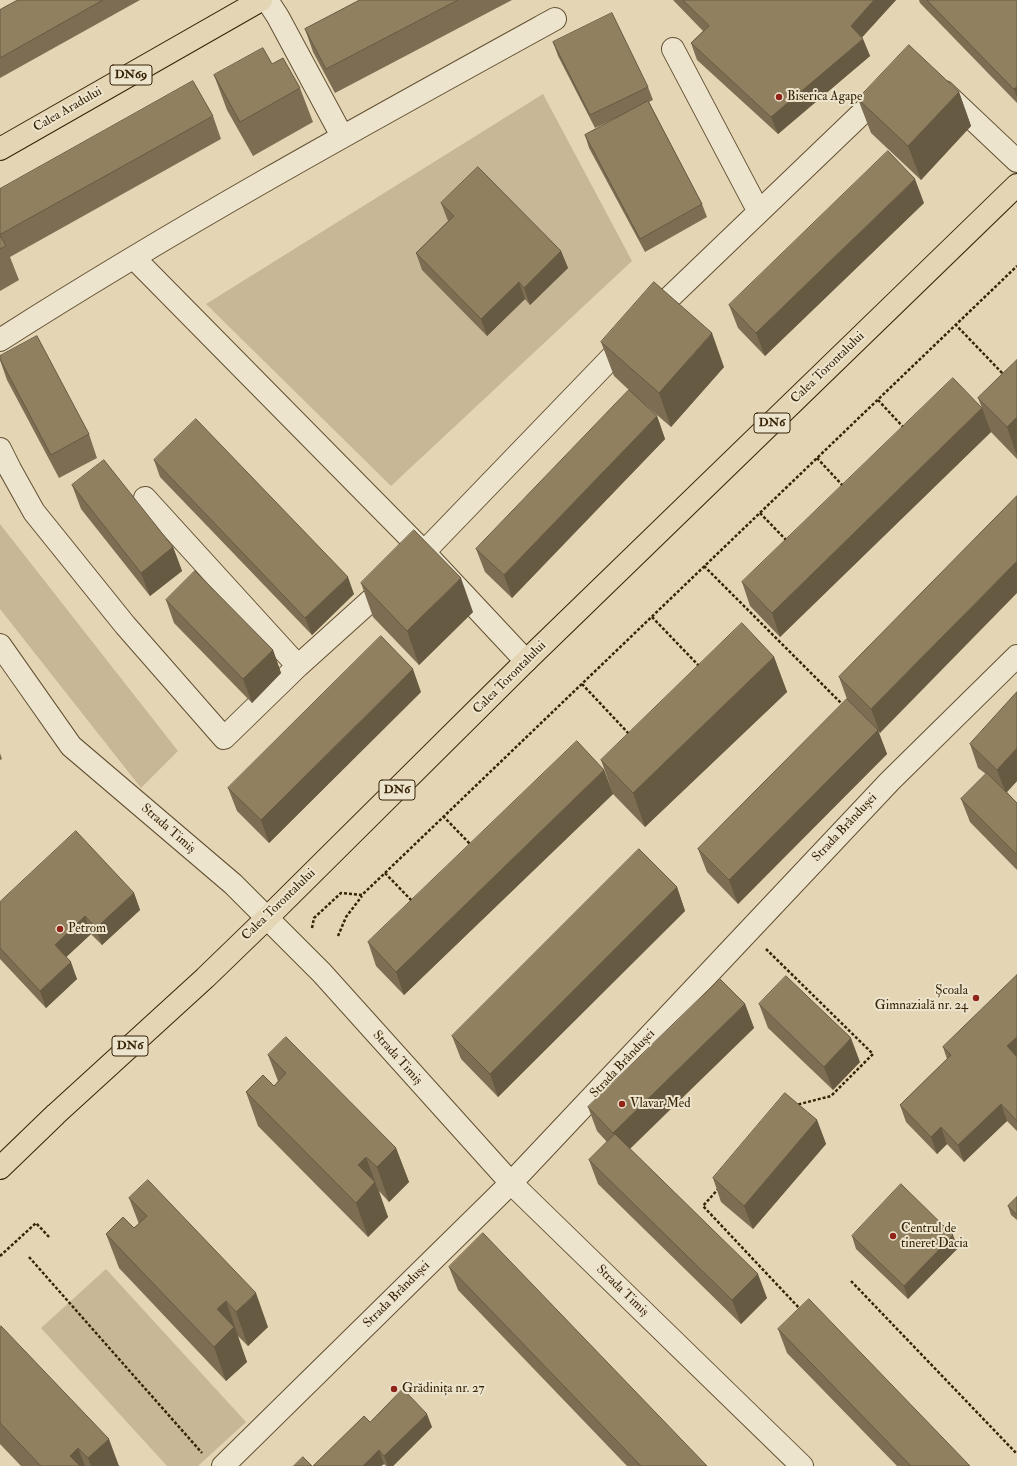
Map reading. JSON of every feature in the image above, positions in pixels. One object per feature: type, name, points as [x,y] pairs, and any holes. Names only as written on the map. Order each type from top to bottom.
[{"type":"main road","name":"Calea Aradului","points":[[0,149],[261,0]]},
{"type":"main road","name":"Calea Torontalului","points":[[0,1168],[56,1114],[205,978],[526,661],[1017,185]]},
{"type":"street","points":[[267,0],[278,17],[342,136]]},
{"type":"street","points":[[0,340],[134,258],[342,136],[555,19]]},
{"type":"street","points":[[673,49],[759,212]]},
{"type":"street","points":[[0,448],[5,472],[34,512],[125,625],[224,738],[298,666],[424,552],[665,302],[897,80]]},
{"type":"street","points":[[931,80],[1017,161]]},
{"type":"street","points":[[134,258],[424,552],[526,661]]},
{"type":"street","points":[[145,498],[298,666]]},
{"type":"street","name":"Strada Timiș","points":[[0,645],[71,746],[233,884],[322,973],[511,1183],[802,1466]]},
{"type":"street","name":"Strada Brândușei","points":[[223,1466],[511,1183],[890,781],[1017,656]]},
{"type":"path","points":[[338,936],[346,917],[362,895],[1017,266]]},
{"type":"path","points":[[955,324],[1006,377]]},
{"type":"path","points":[[878,400],[909,433]]},
{"type":"path","points":[[817,458],[849,491]]},
{"type":"path","points":[[760,513],[792,547]]},
{"type":"path","points":[[703,566],[848,710]]},
{"type":"path","points":[[652,617],[700,668]]},
{"type":"path","points":[[582,684],[630,736]]},
{"type":"path","points":[[443,816],[476,851]]},
{"type":"path","points":[[385,873],[414,902]]},
{"type":"path","points":[[312,934],[314,918],[341,893],[362,895]]},
{"type":"path","points":[[748,931],[873,1054],[831,1096],[795,1105]]},
{"type":"path","points":[[723,1183],[703,1206],[804,1314]]},
{"type":"path","points":[[0,1256],[36,1223],[49,1237]]},
{"type":"path","points":[[29,1257],[204,1454]]},
{"type":"path","points":[[851,1281],[1017,1454]]},
{"type":"shaded area","points":[[543,94],[632,261],[391,486],[206,304]]},
{"type":"shaded area","points":[[0,524],[178,751],[141,788],[0,609]]},
{"type":"shaded area","points":[[106,1269],[246,1422],[198,1466],[167,1466],[41,1328]]},
{"type":"building","points":[[18,0],[103,0],[0,58],[0,10]]},
{"type":"building","points":[[360,0],[458,0],[326,69],[305,29]]},
{"type":"building","name":"Biserica Agape","points":[[683,0],[874,0],[851,26],[863,39],[771,117],[691,43],[709,26]]},
{"type":"building","points":[[927,0],[1017,0],[1017,87],[1014,89]]},
{"type":"building","points":[[612,13],[648,87],[590,115],[553,42]]},
{"type":"building","points":[[909,45],[959,92],[908,146],[858,99]]},
{"type":"building","points":[[263,48],[272,64],[283,58],[300,88],[240,122],[214,75]]},
{"type":"building","points":[[193,81],[213,116],[1,234],[0,233],[0,189]]},
{"type":"building","points":[[648,101],[702,204],[640,239],[585,135]]},
{"type":"building","points":[[888,151],[915,179],[756,333],[729,305]]},
{"type":"building","points":[[478,167],[561,251],[524,288],[519,282],[481,319],[416,253],[454,216],[441,203]]},
{"type":"building","points":[[0,235],[6,246],[0,249]]},
{"type":"building","points":[[654,282],[712,333],[659,393],[601,342]]},
{"type":"building","points":[[37,336],[89,434],[51,455],[0,359],[0,356]]},
{"type":"building","points":[[1017,360],[1017,417],[1007,427],[978,398]]},
{"type":"building","points":[[953,378],[982,408],[772,613],[742,582]]},
{"type":"building","points":[[629,390],[657,416],[504,575],[476,549]]},
{"type":"building","points":[[196,419],[348,577],[305,618],[154,460]]},
{"type":"building","points":[[104,460],[173,547],[141,573],[72,485]]},
{"type":"building","points":[[1017,496],[1017,561],[871,709],[839,677]]},
{"type":"building","points":[[414,530],[461,578],[407,631],[361,583]]},
{"type":"building","points":[[195,571],[273,650],[243,679],[166,600]]},
{"type":"building","points":[[742,623],[774,657],[633,793],[601,760]]},
{"type":"building","points":[[381,636],[413,669],[261,820],[228,788]]},
{"type":"building","points":[[1017,692],[1017,748],[997,770],[970,744]]},
{"type":"building","points":[[847,699],[878,730],[729,880],[698,849]]},
{"type":"building","points":[[577,741],[604,770],[396,972],[368,942]]},
{"type":"building","points":[[987,773],[1017,803],[1017,855],[961,799]]},
{"type":"building","name":"Petrom","points":[[76,831],[134,893],[96,928],[85,916],[55,945],[71,962],[40,991],[0,948],[0,902]]},
{"type":"building","points":[[639,849],[677,887],[490,1074],[452,1036]]},
{"type":"building","points":[[1017,975],[1017,1037],[1007,1046],[1017,1057],[1017,1121],[1001,1104],[958,1145],[941,1127],[931,1137],[900,1105],[951,1055],[943,1047]]},
{"type":"building","points":[[786,976],[851,1038],[824,1067],[759,1004]]},
{"type":"building","points":[[720,979],[745,1004],[613,1133],[588,1107]]},
{"type":"building","points":[[286,1037],[396,1148],[377,1167],[366,1157],[358,1165],[375,1182],[356,1203],[246,1092],[263,1075],[274,1086],[286,1073],[268,1055]]},
{"type":"building","points":[[785,1093],[817,1120],[744,1206],[713,1178]]},
{"type":"building","points":[[615,1134],[758,1274],[732,1300],[589,1160]]},
{"type":"building","points":[[148,1180],[256,1293],[236,1312],[226,1301],[217,1309],[234,1327],[214,1347],[106,1234],[123,1217],[134,1228],[147,1216],[129,1198]]},
{"type":"building","points":[[901,1184],[953,1235],[904,1286],[852,1236]]},
{"type":"building","points":[[1017,1197],[1017,1215],[1008,1206]]},
{"type":"building","points":[[483,1233],[707,1466],[641,1466],[449,1267]]},
{"type":"building","points":[[809,1299],[970,1466],[911,1466],[778,1329]]},
{"type":"building","points":[[1,1326],[109,1439],[88,1458],[78,1448],[70,1456],[80,1466],[41,1466],[0,1423]]},
{"type":"building","points":[[403,1389],[427,1414],[384,1456],[379,1450],[363,1466],[313,1466],[364,1416],[370,1422]]},
{"type":"building","points":[[303,1457],[312,1466],[294,1466]]},
{"type":"place","name":"Biserica Agape","points":[[779,97]]},
{"type":"place","name":"Petrom","points":[[60,929]]},
{"type":"place","name":"Școala Gimnazială nr. 24","points":[[976,998]]},
{"type":"place","name":"Vlavar Med","points":[[622,1104]]},
{"type":"place","name":"Centrul de tineret Dacia","points":[[893,1236]]},
{"type":"place","name":"Grădinița nr. 27","points":[[394,1389]]}]
